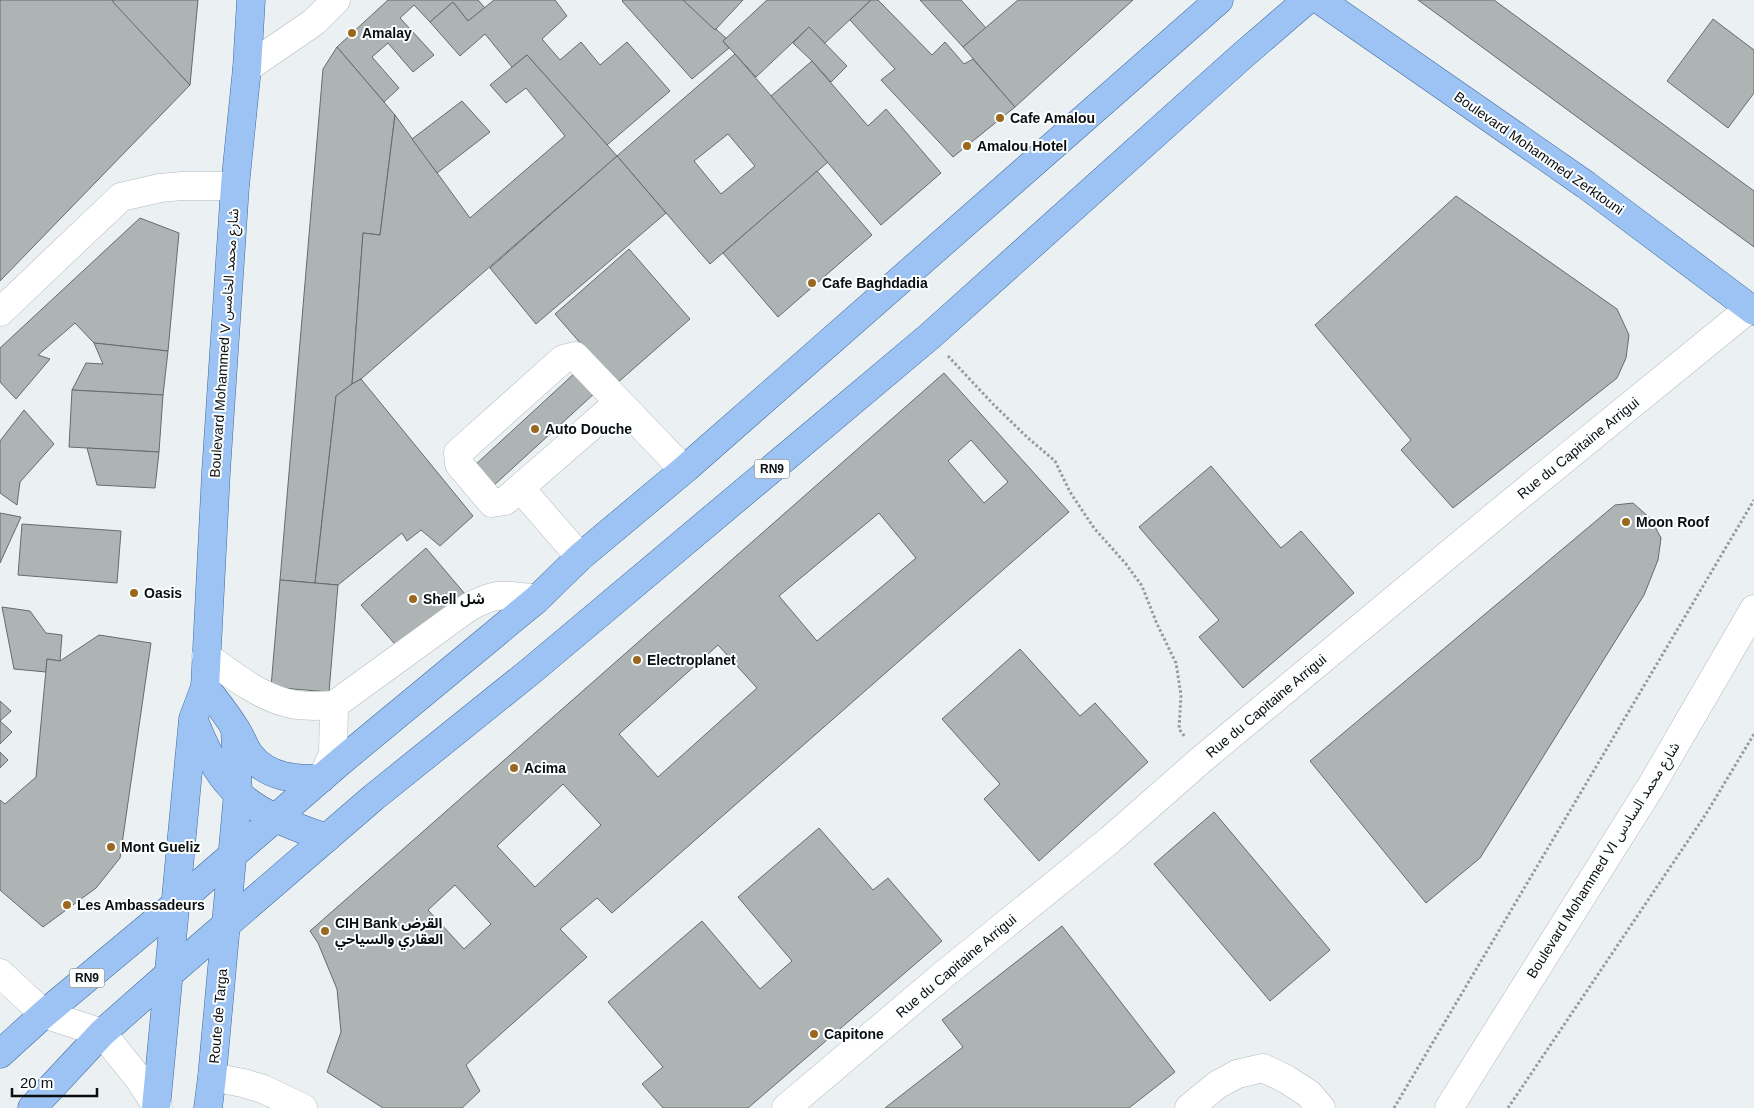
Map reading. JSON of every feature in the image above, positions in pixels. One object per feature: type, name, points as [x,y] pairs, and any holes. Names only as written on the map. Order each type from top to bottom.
[{"type":"main road","name":"Boulevard Mohammed V شارع محمد الخامس","points":[[169,974],[193,719],[205,687],[216,472],[235,186],[247,68],[251,0]]},
{"type":"main road","name":"RN9","points":[[0,1054],[44,1014],[176,904],[322,778],[537,599],[580,557],[684,470],[1219,0]]},
{"type":"main road","name":"RN9","points":[[41,1108],[102,1033],[169,974],[374,797],[532,670],[930,336],[1307,0]]},
{"type":"main road","name":"Boulevard Mohammed Zerktouni","points":[[1320,0],[1586,185],[1752,310]]},
{"type":"main road","points":[[205,687],[235,728],[250,755],[265,768],[280,776],[296,779],[322,778]]},
{"type":"main road","points":[[193,719],[214,764],[226,782],[238,793],[276,817],[303,830],[327,838]]},
{"type":"main road","points":[[227,924],[238,793],[235,728]]},
{"type":"main road","name":"Route de Targa","points":[[208,1108],[227,924]]},
{"type":"main road","points":[[157,1107],[169,974]]},
{"type":"street","points":[[247,68],[314,22],[336,0]]},
{"type":"street","points":[[0,312],[121,197],[160,188],[235,186]]},
{"type":"street","name":"Rue du Capitaine Arrigui","points":[[786,1108],[942,976],[1111,839],[1202,759],[1507,506],[1752,310]]},
{"type":"street","points":[[619,402],[505,501],[492,503],[459,464],[458,453],[563,359],[575,356],[619,402],[684,470]]},
{"type":"street","points":[[521,489],[580,557]]},
{"type":"street","points":[[206,656],[253,688],[272,698],[289,704],[311,706],[334,705],[469,607],[498,595],[537,599]]},
{"type":"street","name":"Boulevard Mohammed VI شارع محمد السادس","points":[[1449,1108],[1653,783],[1754,609]]},
{"type":"street","points":[[322,778],[333,754],[334,705]]},
{"type":"street","points":[[0,973],[44,1014],[102,1033],[139,1079],[157,1107]]},
{"type":"street","points":[[1189,1108],[1217,1085],[1237,1074],[1263,1068],[1286,1079],[1309,1094],[1321,1108]]},
{"type":"street","points":[[212,1077],[263,1089],[304,1108]]},
{"type":"path","points":[[930,336],[993,404],[1055,461],[1070,492],[1094,528],[1126,564],[1142,586],[1157,624],[1176,663],[1181,695],[1179,729],[1202,759]]},
{"type":"path","points":[[1394,1108],[1754,500]]},
{"type":"path","points":[[1508,1108],[1706,814],[1754,734]]},
{"type":"building","points":[[0,0],[112,0],[190,85],[0,281]]},
{"type":"building","points":[[114,0],[198,0],[190,85],[113,2]]},
{"type":"building","points":[[388,0],[478,0],[485,8],[468,21],[453,2],[430,22],[414,5],[400,18],[434,55],[413,72],[388,43],[372,57],[399,88],[384,102],[337,47]]},
{"type":"building","points":[[494,0],[555,0],[567,16],[542,39],[560,60],[581,42],[600,65],[627,42],[670,91],[607,145],[527,55],[512,67],[485,34],[460,56],[430,22],[453,2],[468,21]]},
{"type":"building","points":[[623,0],[683,0],[726,38],[723,41],[729,48],[692,79]]},
{"type":"building","points":[[683,0],[743,0],[715,30]]},
{"type":"building","points":[[767,0],[871,0],[825,43],[809,27],[756,77],[723,41]]},
{"type":"building","points":[[871,0],[878,0],[932,55],[945,42],[964,64],[973,59],[1015,107],[953,157],[881,80],[895,69],[850,20]]},
{"type":"building","points":[[920,0],[961,0],[986,28],[963,47]]},
{"type":"building","points":[[1018,0],[1133,0],[1015,107],[963,47]]},
{"type":"building","points":[[1418,0],[1494,0],[1754,191],[1754,247]]},
{"type":"building","points":[[1713,19],[1754,50],[1754,93],[1728,128],[1667,81]]},
{"type":"building","points":[[809,27],[847,66],[831,82],[793,43]]},
{"type":"building","points":[[337,47],[395,115],[380,235],[363,233],[352,384],[336,396],[315,583],[280,580],[323,69]]},
{"type":"building","points":[[735,54],[828,162],[710,264],[617,156]],"holes":[[[728,134],[755,166],[721,194],[694,161]]]},
{"type":"building","points":[[527,55],[617,156],[361,379],[352,384],[363,233],[380,235],[395,115],[470,218],[565,136],[526,88],[506,103],[490,85]]},
{"type":"building","points":[[812,61],[868,126],[886,109],[941,173],[881,225],[771,96]]},
{"type":"building","points":[[462,101],[490,132],[437,173],[412,139]]},
{"type":"building","points":[[617,156],[666,213],[536,324],[490,268]]},
{"type":"building","points":[[817,171],[872,235],[778,317],[723,253]]},
{"type":"building","points":[[1456,196],[1617,309],[1629,335],[1626,358],[1617,378],[1453,508],[1401,450],[1411,440],[1315,325]]},
{"type":"building","points":[[140,218],[179,233],[168,351],[94,343],[75,323],[38,355],[50,359],[16,399],[0,382],[0,348]]},
{"type":"building","points":[[629,249],[690,319],[616,384],[555,314]]},
{"type":"building","points":[[94,343],[168,351],[163,395],[72,390],[86,363],[103,364]]},
{"type":"building","name":"Auto Douche","points":[[577,371],[596,392],[492,487],[474,466]]},
{"type":"building","points":[[944,373],[1069,512],[612,913],[597,898],[560,929],[587,957],[466,1065],[480,1091],[462,1108],[383,1108],[327,1072],[341,1032],[337,989],[318,943],[310,931]],"holes":[[[971,440],[1008,482],[984,503],[948,461]],[[879,513],[916,558],[817,641],[779,596]],[[718,645],[757,688],[658,777],[619,734]],[[563,784],[601,825],[535,887],[497,846]],[[455,885],[491,924],[464,949],[428,910]]]},
{"type":"building","points":[[361,379],[473,516],[440,546],[421,530],[407,541],[402,533],[338,585],[315,583],[336,396]]},
{"type":"building","points":[[72,390],[163,395],[159,452],[69,447]]},
{"type":"building","points":[[24,410],[54,444],[20,482],[17,505],[0,493],[0,441]]},
{"type":"building","points":[[87,448],[159,452],[155,488],[97,485]]},
{"type":"building","points":[[1211,466],[1281,548],[1301,531],[1354,593],[1243,688],[1199,637],[1219,620],[1139,527]]},
{"type":"building","points":[[1633,503],[1651,519],[1661,538],[1658,560],[1644,595],[1480,858],[1426,903],[1310,761],[1615,505]]},
{"type":"building","points":[[0,513],[21,517],[0,563]]},
{"type":"building","points":[[22,524],[121,531],[117,583],[18,575]]},
{"type":"building","name":"Shell شل","points":[[426,548],[465,594],[400,650],[361,605]]},
{"type":"building","points":[[280,580],[338,585],[329,692],[271,687]]},
{"type":"building","points":[[2,607],[30,611],[46,633],[62,635],[60,661],[47,659],[46,672],[14,669]]},
{"type":"building","points":[[99,635],[151,643],[120,858],[96,888],[43,927],[0,890],[0,800],[5,804],[36,777],[47,659],[60,661]]},
{"type":"building","points":[[1020,649],[1080,716],[1095,703],[1148,762],[1039,861],[984,799],[1000,784],[942,719]]},
{"type":"building","points":[[0,701],[11,711],[0,721]]},
{"type":"building","points":[[0,721],[12,732],[0,744]]},
{"type":"building","points":[[0,752],[8,760],[0,768]]},
{"type":"building","points":[[1214,812],[1330,950],[1270,1001],[1154,864]]},
{"type":"building","points":[[819,828],[873,890],[888,878],[942,941],[748,1108],[663,1108],[642,1084],[663,1067],[608,1002],[702,921],[760,989],[792,961],[738,897]]},
{"type":"building","points":[[1062,926],[1175,1072],[1129,1108],[885,1108],[963,1047],[942,1020]]},
{"type":"place","name":"Amalay","points":[[352,33]]},
{"type":"place","name":"Cafe Amalou","points":[[1000,118]]},
{"type":"place","name":"Amalou Hotel","points":[[967,146]]},
{"type":"place","name":"Cafe Baghdadia","points":[[812,283]]},
{"type":"place","name":"Auto Douche","points":[[535,429]]},
{"type":"place","name":"Moon Roof","points":[[1626,522]]},
{"type":"place","name":"Oasis","points":[[134,593]]},
{"type":"place","name":"Shell شل","points":[[413,599]]},
{"type":"place","name":"Electroplanet","points":[[637,660]]},
{"type":"place","name":"Acima","points":[[514,768]]},
{"type":"place","name":"Mont Gueliz","points":[[111,847]]},
{"type":"place","name":"Les Ambassadeurs","points":[[67,905]]},
{"type":"place","name":"CIH Bank القرض العقاري والسياحي","points":[[325,931]]},
{"type":"place","name":"Capitone","points":[[814,1034]]}]
